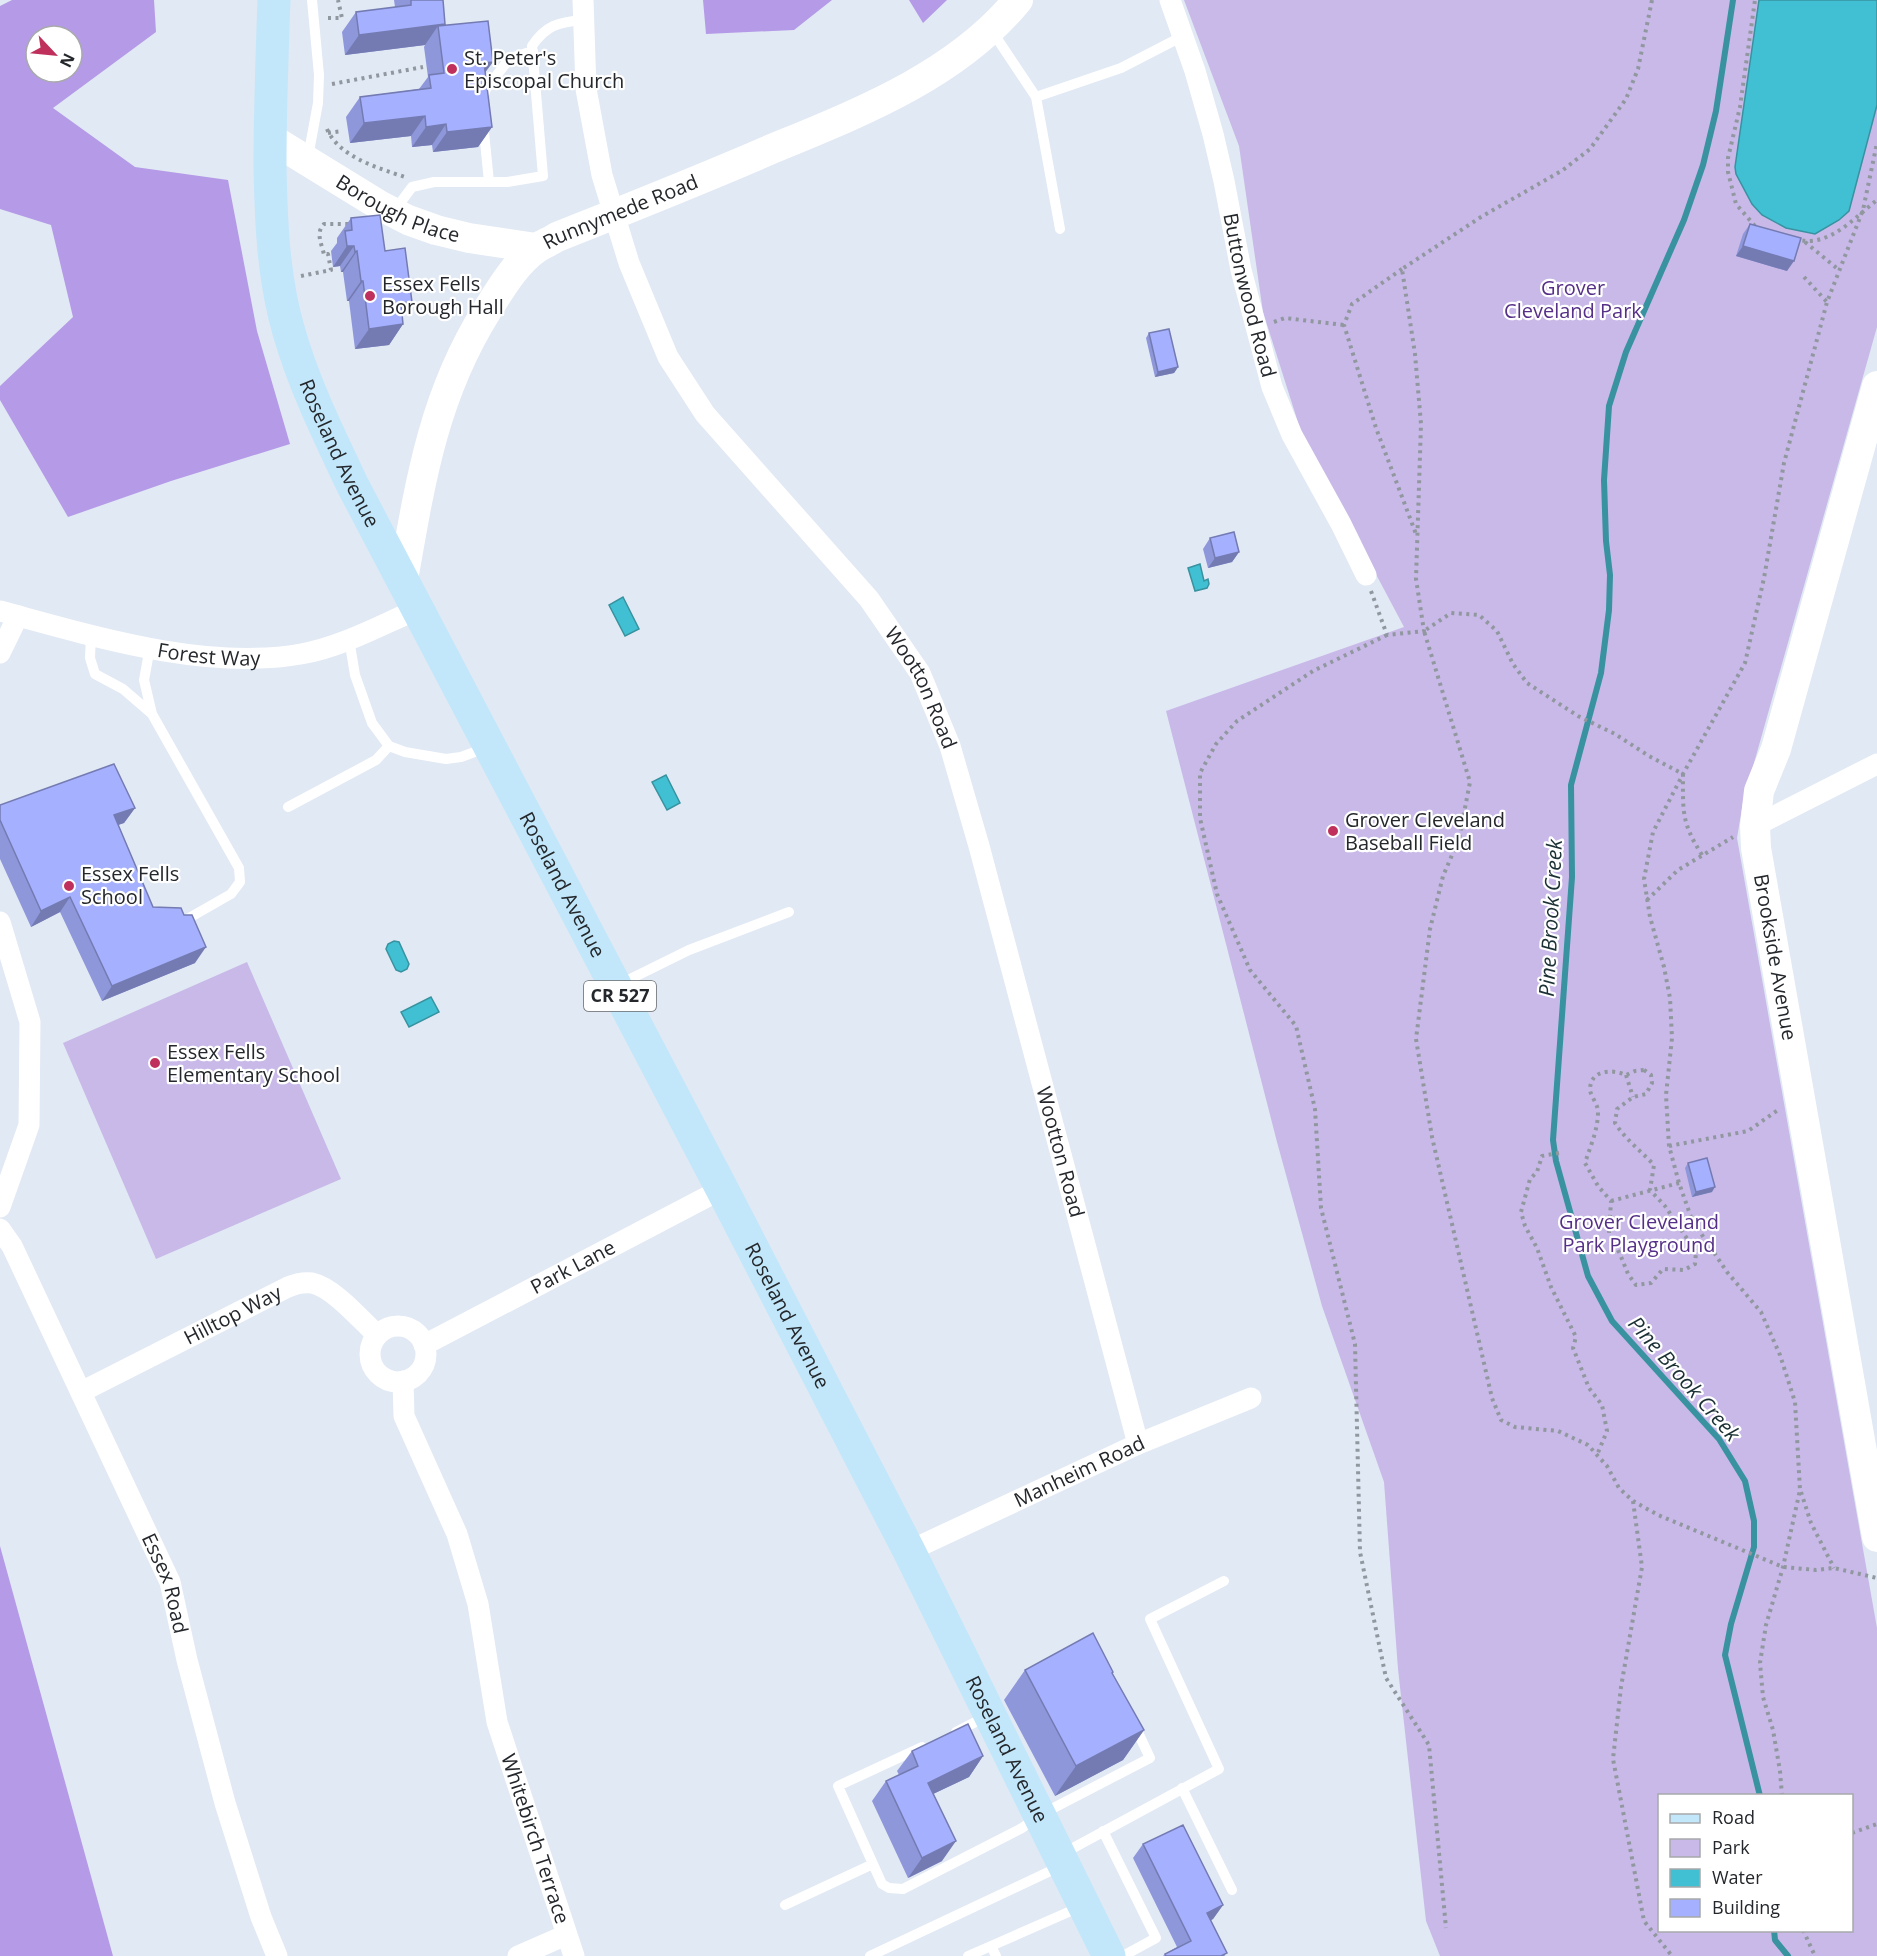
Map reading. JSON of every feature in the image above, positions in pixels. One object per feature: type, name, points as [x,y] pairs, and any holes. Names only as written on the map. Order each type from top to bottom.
[{"type":"main road","name":"Roseland Avenue","points":[[274,0],[270,138],[271,216],[278,281],[288,332],[304,376],[352,484],[403,580],[416,610],[722,1189],[909,1551],[1109,1956]]},
{"type":"street","name":"Runnymede Road","points":[[403,580],[430,442],[454,371],[472,335],[495,298],[515,269],[536,248],[557,237],[856,114],[939,69],[990,28],[1018,0]]},
{"type":"street","name":"Buttonwood Road","points":[[1170,0],[1213,134],[1255,328],[1272,387],[1292,435],[1366,575]]},
{"type":"street","name":"Wootton Road","points":[[583,10],[588,100],[602,175],[629,263],[668,357],[705,414],[868,599],[920,673],[950,746],[979,846],[1138,1444]]},
{"type":"street","name":"Borough Place","points":[[270,138],[393,212],[436,230],[469,238],[536,248]]},
{"type":"street","name":"Brookside Avenue","points":[[1877,386],[1776,748],[1745,831],[1756,848],[1877,1538]]},
{"type":"street","name":"Forest Way","points":[[9,614],[91,636],[182,654],[252,658],[301,654],[333,646],[416,610]]},
{"type":"street","points":[[0,653],[9,614]]},
{"type":"street","points":[[1745,831],[1877,764]]},
{"type":"street","points":[[0,922],[30,1022],[29,1125],[0,1207]]},
{"type":"street","name":"Park Lane","points":[[424,1345],[722,1189]]},
{"type":"street","name":"Essex Road","points":[[0,1229],[12,1246],[170,1582],[187,1660],[225,1803],[261,1917],[277,1956]]},
{"type":"street","name":"Hilltop Way","points":[[81,1392],[299,1283],[311,1283],[333,1294],[377,1335]]},
{"type":"street","points":[[398,1326],[409,1328],[419,1335],[424,1345],[426,1357],[422,1368],[414,1377],[403,1381],[392,1381],[381,1377],[373,1368],[369,1357],[371,1345],[377,1335],[386,1328],[398,1326]]},
{"type":"street","name":"Whitebirch Terrace","points":[[403,1381],[404,1416],[458,1534],[478,1604],[497,1722],[574,1956]]},
{"type":"street","name":"Manheim Road","points":[[909,1551],[1138,1444],[1251,1398]]},
{"type":"street","points":[[518,1956],[566,1935]]},
{"type":"lane","points":[[307,161],[318,103],[319,75],[312,0]]},
{"type":"lane","points":[[393,212],[412,186],[434,182],[507,182],[543,176],[532,46],[541,33],[583,10]]},
{"type":"lane","points":[[990,28],[1036,97],[1060,229]]},
{"type":"lane","points":[[1036,97],[1121,68],[1183,36]]},
{"type":"lane","points":[[489,182],[481,103],[486,89],[510,58],[532,51]]},
{"type":"lane","points":[[91,636],[90,658],[95,674],[123,689],[152,714]]},
{"type":"lane","points":[[349,639],[355,675],[372,723],[389,746],[405,752],[446,759],[461,758],[489,747]]},
{"type":"lane","points":[[150,647],[144,680],[152,714],[239,868],[240,882],[231,894],[178,924]]},
{"type":"lane","points":[[288,807],[376,760],[389,746]]},
{"type":"lane","points":[[615,987],[689,950],[789,912]]},
{"type":"lane","points":[[870,1956],[1062,1860],[1103,1831],[1219,1769],[1150,1619],[1224,1581]]},
{"type":"lane","points":[[950,1734],[990,1715]]},
{"type":"lane","points":[[929,1744],[838,1786],[882,1884],[889,1888],[903,1889],[1022,1828],[1040,1815],[1150,1758],[1131,1717]]},
{"type":"lane","points":[[1182,1788],[1232,1890]]},
{"type":"lane","points":[[1103,1831],[1156,1938],[1123,1956]]},
{"type":"lane","points":[[785,1905],[873,1864]]},
{"type":"lane","points":[[968,1956],[993,1951],[1084,1905]]},
{"type":"path","points":[[324,18],[342,18],[338,0]]},
{"type":"path","points":[[1418,538],[1376,428],[1344,325],[1352,304],[1481,217],[1563,170],[1590,149],[1626,99],[1638,69],[1652,0]]},
{"type":"path","points":[[1755,0],[1740,106],[1728,158],[1728,172],[1736,204],[1752,224],[1759,227]]},
{"type":"path","points":[[328,74],[329,85],[423,67]]},
{"type":"path","points":[[326,126],[330,136],[339,147],[380,168],[426,184]]},
{"type":"path","points":[[1834,1568],[1810,1523],[1800,1490],[1795,1402],[1780,1355],[1761,1312],[1727,1272],[1692,1220],[1679,1183],[1669,1146],[1666,1095],[1671,1038],[1670,998],[1644,879],[1653,832],[1745,663],[1764,578],[1784,463],[1827,302],[1863,210],[1877,143]]},
{"type":"path","points":[[1805,242],[1837,232],[1877,200]]},
{"type":"path","points":[[278,281],[332,270],[328,254],[324,255],[319,237],[321,227],[324,224],[360,224]]},
{"type":"path","points":[[1785,236],[1805,242],[1839,270]]},
{"type":"path","points":[[1402,269],[1415,354],[1422,424],[1416,579],[1424,631],[1470,782],[1459,840],[1443,876],[1430,929],[1416,1039],[1432,1137],[1492,1398],[1501,1420],[1515,1427],[1558,1431],[1588,1445],[1607,1466],[1619,1488],[1633,1500],[1658,1515],[1783,1568],[1816,1570],[1834,1568],[1877,1578]]},
{"type":"path","points":[[1804,277],[1827,302]]},
{"type":"path","points":[[1255,328],[1285,318],[1344,325]]},
{"type":"path","points":[[1366,575],[1388,635]]},
{"type":"path","points":[[1446,1928],[1430,1745],[1386,1678],[1360,1552],[1355,1344],[1321,1208],[1315,1109],[1296,1026],[1250,970],[1217,894],[1200,818],[1200,773],[1216,744],[1237,721],[1313,671],[1388,635],[1424,631],[1451,614],[1479,615],[1497,631],[1513,664],[1527,683],[1578,716],[1606,729],[1683,774]]},
{"type":"path","points":[[1683,774],[1683,810],[1689,833],[1702,855]]},
{"type":"path","points":[[1647,900],[1678,870],[1745,831]]},
{"type":"path","points":[[1626,1075],[1644,1070],[1651,1075],[1652,1083],[1646,1094],[1633,1097],[1617,1109],[1615,1123],[1625,1138],[1654,1165],[1650,1191]]},
{"type":"path","points":[[1633,1097],[1626,1075],[1618,1071],[1604,1071],[1594,1078],[1590,1090],[1598,1110],[1595,1132],[1585,1163],[1598,1186],[1611,1201],[1609,1233],[1628,1274],[1636,1285],[1651,1283],[1663,1269],[1684,1270],[1695,1264],[1696,1252],[1665,1206],[1650,1191]]},
{"type":"path","points":[[1669,1146],[1748,1131],[1777,1111]]},
{"type":"path","points":[[1559,1153],[1542,1156],[1537,1172],[1530,1179],[1521,1212],[1525,1227],[1537,1248],[1551,1287],[1576,1337],[1573,1348],[1589,1388],[1602,1405],[1607,1431],[1597,1455]]},
{"type":"path","points":[[1611,1201],[1679,1183]]},
{"type":"path","points":[[1782,1794],[1773,1730],[1763,1698],[1760,1663],[1766,1625],[1783,1568],[1800,1490]]},
{"type":"path","points":[[1633,1500],[1642,1568],[1621,1687],[1613,1759],[1644,1921],[1672,1956]]},
{"type":"path","points":[[1853,1832],[1877,1824]]},
{"type":"path","points":[[1804,1932],[1815,1956]]},
{"type":"green space","name":"Grover Cleveland Park","points":[[1184,0],[1877,0],[1877,327],[1743,802],[1737,838],[1877,1628],[1877,1956],[1440,1956],[1426,1921],[1398,1669],[1384,1482],[1322,1306],[1277,1142],[1166,711],[1404,627],[1302,435],[1263,312],[1239,146]]},
{"type":"green space","points":[[247,962],[341,1179],[156,1259],[63,1043]]},
{"type":"shaded area","points":[[12,0],[154,0],[156,32],[53,108],[135,167],[228,180],[257,331],[290,444],[171,481],[68,517],[0,400],[0,386],[73,317],[51,225],[0,209],[0,6]]},
{"type":"shaded area","points":[[703,0],[832,0],[794,30],[706,34]]},
{"type":"shaded area","points":[[909,0],[947,0],[923,23]]},
{"type":"shaded area","points":[[0,1546],[113,1956],[0,1956]]},
{"type":"water","points":[[1759,0],[1877,0],[1877,105],[1849,211],[1839,220],[1815,234],[1786,228],[1762,215],[1752,204],[1736,174],[1735,167]]},
{"type":"water","points":[[1200,564],[1204,581],[1208,579],[1209,584],[1207,588],[1195,591],[1188,568]]},
{"type":"water","points":[[623,597],[639,629],[625,636],[609,605]]},
{"type":"water","points":[[666,775],[680,803],[667,810],[652,782]]},
{"type":"water","points":[[394,941],[399,942],[409,964],[407,969],[401,972],[396,970],[386,949],[388,944]]},
{"type":"water","points":[[431,997],[439,1012],[409,1027],[401,1012]]},
{"type":"building","points":[[411,0],[443,0],[445,24],[359,35],[356,12],[411,5]]},
{"type":"building","points":[[488,21],[493,62],[484,63],[492,127],[447,132],[446,124],[426,127],[425,116],[364,123],[360,97],[431,88],[429,75],[444,73],[438,26]]},
{"type":"building","points":[[380,215],[385,251],[405,248],[412,302],[401,303],[403,324],[369,329],[357,251],[355,252],[354,246],[347,246],[345,231],[352,230],[351,218]]},
{"type":"building","points":[[1750,224],[1801,238],[1794,261],[1743,246]]},
{"type":"building","points":[[1169,329],[1178,367],[1158,372],[1149,333]]},
{"type":"building","points":[[1234,532],[1239,552],[1215,558],[1210,538]]},
{"type":"building","name":"Essex Fells School","points":[[114,764],[135,808],[114,815],[153,907],[181,908],[184,915],[192,915],[206,947],[112,986],[70,897],[41,911],[0,820],[0,805]]},
{"type":"building","points":[[1707,1158],[1715,1187],[1696,1192],[1688,1163]]},
{"type":"building","points":[[1093,1633],[1144,1730],[1076,1766],[1025,1670]]},
{"type":"building","points":[[968,1724],[983,1756],[928,1783],[956,1841],[922,1858],[886,1781],[918,1766],[912,1751]]},
{"type":"building","points":[[1183,1825],[1223,1905],[1207,1913],[1227,1953],[1221,1956],[1166,1956],[1165,1954],[1191,1941],[1143,1844]]},
{"type":"waterway","name":"Pine Brook Creek","points":[[1733,0],[1716,111],[1703,165],[1684,220],[1626,352],[1609,406],[1604,480],[1606,541],[1610,575],[1609,610],[1601,673],[1571,785],[1572,877],[1553,1140],[1556,1161],[1588,1276],[1612,1321],[1719,1439],[1745,1481],[1754,1521],[1754,1547],[1731,1624],[1725,1655],[1760,1794]]},
{"type":"waterway","name":"Pine Brook Creek","points":[[1774,1932],[1775,1940],[1788,1956]]},
{"type":"place","name":"St. Peter's Episcopal Church","points":[[452,69]]},
{"type":"place","name":"Essex Fells Borough Hall","points":[[370,296]]},
{"type":"place","name":"Grover Cleveland Baseball Field","points":[[1333,831]]},
{"type":"place","name":"Essex Fells School","points":[[69,886]]},
{"type":"place","name":"Essex Fells Elementary School","points":[[155,1063]]},
{"type":"park label","name":"Grover Cleveland Park Playground","points":[[1639,1234]]}]
